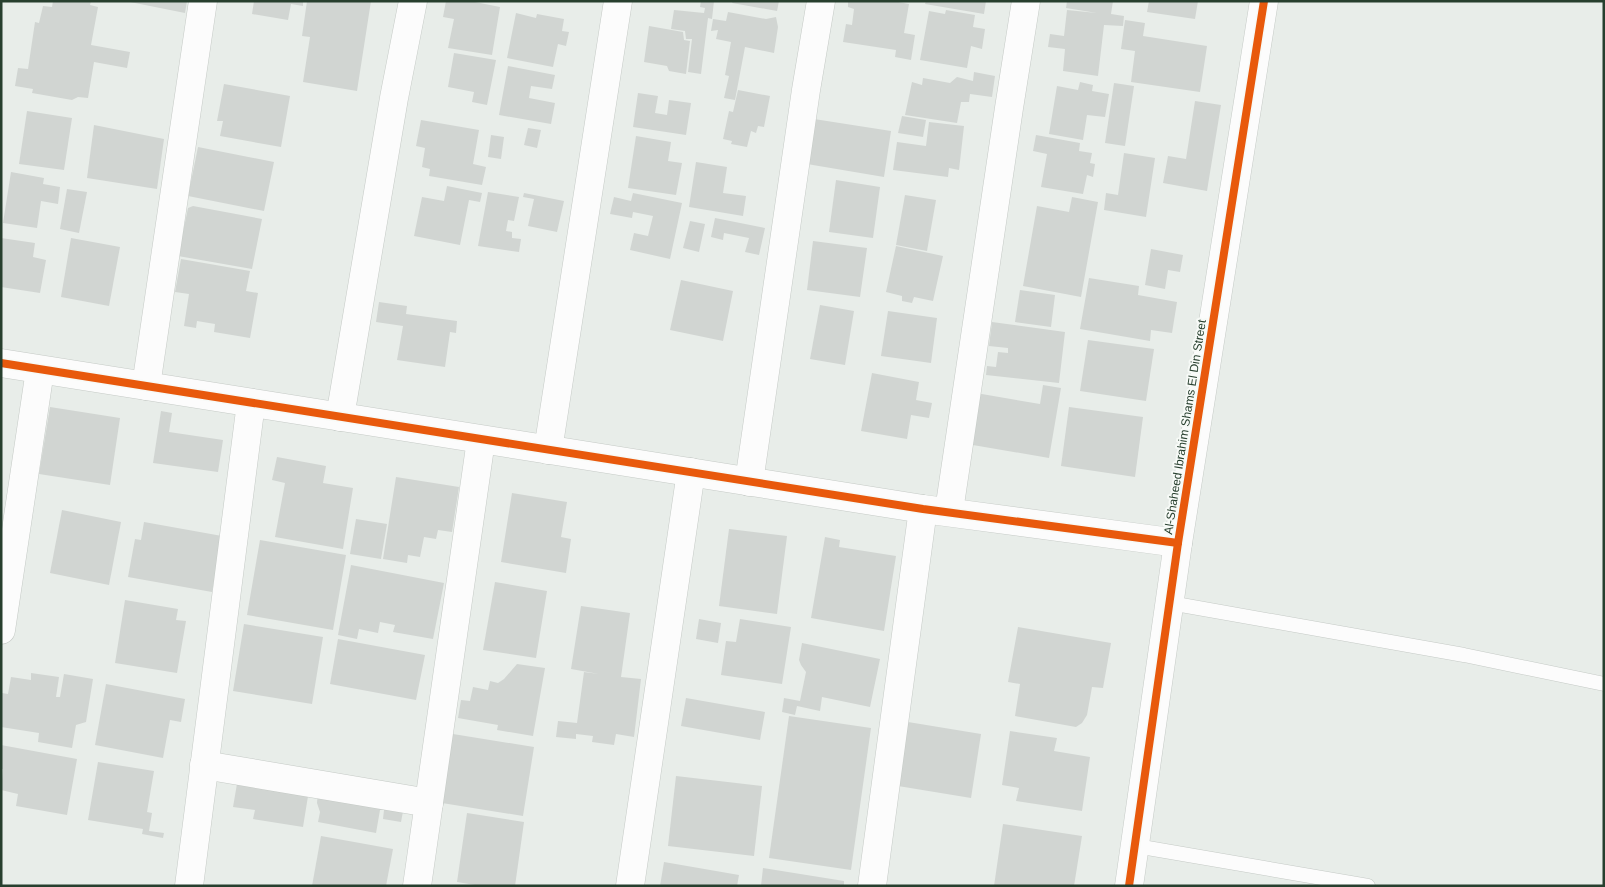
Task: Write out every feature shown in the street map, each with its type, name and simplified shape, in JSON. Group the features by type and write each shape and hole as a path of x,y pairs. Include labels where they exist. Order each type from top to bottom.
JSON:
{"street":[{"path":"146,386 203,1"},
{"path":"340,417 394,98 413,1"},
{"path":"548,450 618,1"},
{"path":"749,482 806,90 821,1"},
{"path":"872,886 936,510 1009,108 1026,1"},
{"name":"Al-Shaheed Ibrahim Shams El Din Street","path":"1129,886 1178,543 1264,1"},
{"path":"1,363 749,482 1178,543"},
{"path":"1,630 40,370"},
{"path":"189,886 251,403"},
{"path":"417,886 481,440"},
{"path":"630,886 691,472"},
{"path":"204,765 429,803"}],"lane":[{"path":"1170,603 1464,655 1604,684"},
{"path":"1136,846 1368,886"}],"building":[{"path":"53,1 91,1 90,5 98,7 91,45 130,52 127,68 94,62 88,98 78,97 72,100 32,93 33,89 15,86 18,68 28,69 35,22 39,23 43,6 52,7"},
{"path":"125,1 187,1 185,13"},
{"path":"254,1 303,1 303,6 291,4 288,20 252,14"},
{"path":"307,1 371,1 357,91 303,82 310,37 302,36"},
{"path":"446,1 470,1 500,7 492,55 448,48 454,19 443,17"},
{"path":"701,1 714,1 712,19 708,18 701,74 688,72 692,39 686,39 685,31 671,29 674,10 704,13 705,8 700,7"},
{"path":"733,1 779,1 777,11 732,3"},
{"path":"848,1 893,1 909,4 904,33 915,35 911,60 895,57 896,50 843,42 846,24 852,25 854,9 848,7"},
{"path":"926,1 986,1 984,14 925,4"},
{"path":"1067,1 1113,1 1111,14 1124,16 1123,26 1104,25 1098,76 1063,71 1065,49 1048,47 1050,34 1064,36 1067,10 1097,13 1066,8"},
{"path":"1149,1 1198,1 1195,19 1147,12"},
{"path":"946,10 975,15 973,27 985,29 982,49 971,46 967,68 920,60 929,11 945,14"},
{"path":"728,12 766,19 776,17 778,27 774,53 745,47 735,100 724,98 729,76 725,75 731,42 716,39 718,30 711,31 713,19 726,21"},
{"path":"516,13 536,18 537,14 564,19 562,31 569,32 566,46 558,44 553,67 507,58"},
{"path":"1125,20 1145,23 1143,36 1207,46 1200,92 1131,82 1135,51 1121,49"},
{"path":"649,26 683,32 684,40 690,41 686,74 669,71 667,66 644,62"},
{"path":"454,53 496,60 487,105 472,102 474,92 448,87"},
{"path":"508,66 555,75 552,89 531,86 529,98 555,103 551,124 499,115"},
{"path":"974,72 995,76 992,97 970,94 969,102 961,102 957,123 905,115 912,82 922,85 923,78 950,83 957,77 973,81"},
{"path":"1080,82 1093,85 1092,91 1109,94 1105,117 1087,115 1083,140 1049,134 1057,86 1078,90"},
{"path":"1114,83 1134,86 1125,146 1105,143"},
{"path":"224,84 290,96 281,147 220,136 223,121 217,121"},
{"path":"738,90 770,96 764,127 758,126 756,133 751,131 747,147 731,144 732,141 723,139 729,111 733,112"},
{"path":"638,93 658,96 655,113 667,115 669,100 691,103 686,135 633,127"},
{"path":"1195,101 1221,105 1207,191 1163,183 1168,156 1186,159"},
{"path":"27,111 72,118 64,170 19,164"},
{"path":"902,116 926,120 923,137 898,133"},
{"path":"814,119 891,131 884,177 807,164"},
{"path":"421,120 479,130 473,164 486,167 482,185 429,176 430,169 422,167 425,148 416,146"},
{"path":"929,122 964,126 959,170 949,168 948,177 893,170 897,142 926,146"},
{"path":"94,125 164,139 157,189 87,178"},
{"path":"528,128 541,130 537,148 524,145"},
{"path":"491,135 504,137 501,159 488,157"},
{"path":"1036,135 1080,143 1079,151 1092,153 1090,163 1095,164 1093,177 1087,175 1083,194 1041,187 1047,154 1033,151"},
{"path":"636,136 671,142 668,161 682,163 676,195 628,188"},
{"path":"198,147 274,162 264,211 188,196"},
{"path":"1124,153 1155,158 1146,217 1104,210 1106,193 1118,195"},
{"path":"696,162 727,167 723,193 746,196 743,216 689,207"},
{"path":"11,172 44,178 43,184 60,187 58,204 41,201 37,228 3,223"},
{"path":"836,180 880,187 873,238 829,232"},
{"path":"447,186 482,193 480,202 469,200 460,245 414,236 422,197 444,201"},
{"path":"67,189 87,192 79,233 60,229"},
{"path":"488,192 519,197 514,221 508,220 506,231 512,232 512,238 521,239 519,252 478,246"},
{"path":"524,193 564,201 557,232 528,226 534,199 523,197"},
{"path":"633,193 682,203 670,259 630,250 634,233 648,236 653,216 633,212 632,218 610,214 614,197 631,201"},
{"path":"905,195 936,200 927,251 896,245"},
{"path":"1072,197 1098,202 1081,297 1023,286 1037,206 1069,212"},
{"path":"193,206 262,219 252,269 178,256 188,208"},
{"path":"715,218 765,228 759,255 745,252 749,238 724,233 723,240 711,237"},
{"path":"690,221 705,224 699,252 683,248"},
{"path":"1,238 35,243 33,257 46,260 40,293 1,287"},
{"path":"71,238 120,247 109,306 61,297"},
{"path":"813,241 867,248 860,297 807,290"},
{"path":"896,246 943,256 933,301 914,297 912,303 902,301 902,296 886,292"},
{"path":"1151,249 1183,255 1180,272 1168,270 1165,289 1145,285"},
{"path":"181,259 250,271 246,291 258,293 250,338 214,332 215,324 197,321 196,328 184,326 189,294 175,292"},
{"path":"1089,278 1139,286 1138,295 1177,302 1172,333 1151,330 1150,341 1080,329"},
{"path":"681,280 733,291 723,341 670,330"},
{"path":"1020,290 1055,295 1051,327 1015,322"},
{"path":"379,302 407,306 406,314 457,321 456,333 450,332 445,367 397,360 403,326 376,322"},
{"path":"820,305 854,311 845,365 810,359"},
{"path":"888,311 937,318 931,363 881,356"},
{"path":"992,322 1065,332 1059,383 986,375 987,366 996,367 998,352 1008,353 1008,348 989,346"},
{"path":"1088,340 1154,349 1146,401 1080,391"},
{"path":"872,373 919,382 916,400 932,403 929,418 911,415 907,439 861,431"},
{"path":"1043,385 1061,388 1049,458 967,444 976,393 1040,404"},
{"path":"50,407 120,418 110,485 39,474"},
{"path":"1069,407 1143,417 1135,477 1061,466"},
{"path":"161,411 172,413 169,432 223,440 218,472 153,463"},
{"path":"277,457 326,466 323,483 353,488 343,549 275,537 285,483 272,480"},
{"path":"396,477 459,487 452,532 438,530 436,539 424,537 420,557 408,555 407,563 383,559"},
{"path":"512,493 567,502 561,537 571,539 566,573 501,562"},
{"path":"62,510 121,522 109,585 50,573"},
{"path":"356,519 387,524 381,559 350,554"},
{"path":"144,522 222,536 212,592 128,577 135,539 141,540"},
{"path":"729,529 787,536 777,614 719,606"},
{"path":"825,537 840,540 839,547 896,556 884,631 811,618"},
{"path":"260,540 346,555 333,630 247,615"},
{"path":"351,565 444,583 433,639 393,632 395,625 380,622 378,633 359,629 357,639 338,635"},
{"path":"495,582 547,591 536,658 483,650"},
{"path":"125,600 178,609 176,620 186,621 177,673 115,663"},
{"path":"581,606 630,613 621,677 641,679 634,737 616,734 614,745 592,742 593,736 576,734 576,739 556,737 558,721 577,723 584,672 599,674 571,669"},
{"path":"699,619 721,623 718,643 696,639"},
{"path":"740,619 791,627 782,684 721,675 726,641 736,642"},
{"path":"244,624 323,637 312,704 233,691"},
{"path":"1018,627 1111,643 1103,688 1092,687 1087,715 1082,723 1076,727 1015,716 1020,684 1008,682"},
{"path":"338,639 425,655 416,700 330,684"},
{"path":"802,643 880,659 870,707 822,697 820,711 797,706 795,715 782,712 784,698 800,701 806,672 799,660"},
{"path":"517,664 545,668 533,736 497,730 498,725 458,718 461,700 470,701 473,687 488,690 490,681 498,683"},
{"path":"31,673 59,677 56,697 60,697 64,674 93,679 86,722 76,725 72,748 38,742 39,733 1,727 2,693 8,694 11,677 31,680"},
{"path":"106,684 185,699 181,722 170,720 163,758 95,745"},
{"path":"686,698 765,712 760,740 681,726"},
{"path":"789,716 871,728 851,870 769,858"},
{"path":"902,721 981,734 971,798 892,785"},
{"path":"1010,731 1057,738 1054,751 1090,757 1082,811 1016,801 1019,788 1002,785"},
{"path":"453,734 534,747 523,816 442,803"},
{"path":"1,745 77,759 67,815 16,806 18,794 1,790 3,769 1,769"},
{"path":"98,762 154,771 147,812 152,813 149,831 164,833 163,838 142,834 143,829 88,820"},
{"path":"676,776 762,786 754,856 668,846"},
{"path":"238,778 309,790 303,827 253,819 255,810 233,807"},
{"path":"318,791 405,801 401,822 383,819 384,810 380,810 376,833 318,822 320,812 317,803"},
{"path":"467,813 524,822 515,886 481,886 457,882"},
{"path":"1003,824 1082,836 1074,886 994,886"},
{"path":"321,836 393,849 386,886 312,886"},
{"path":"664,862 739,875 737,886 660,886"},
{"path":"763,868 844,881 844,886 761,886"}],"cycle path":[{"path":"1129,886 1178,543 1264,1"},
{"path":"1,363 923,509 1178,543"}]}
